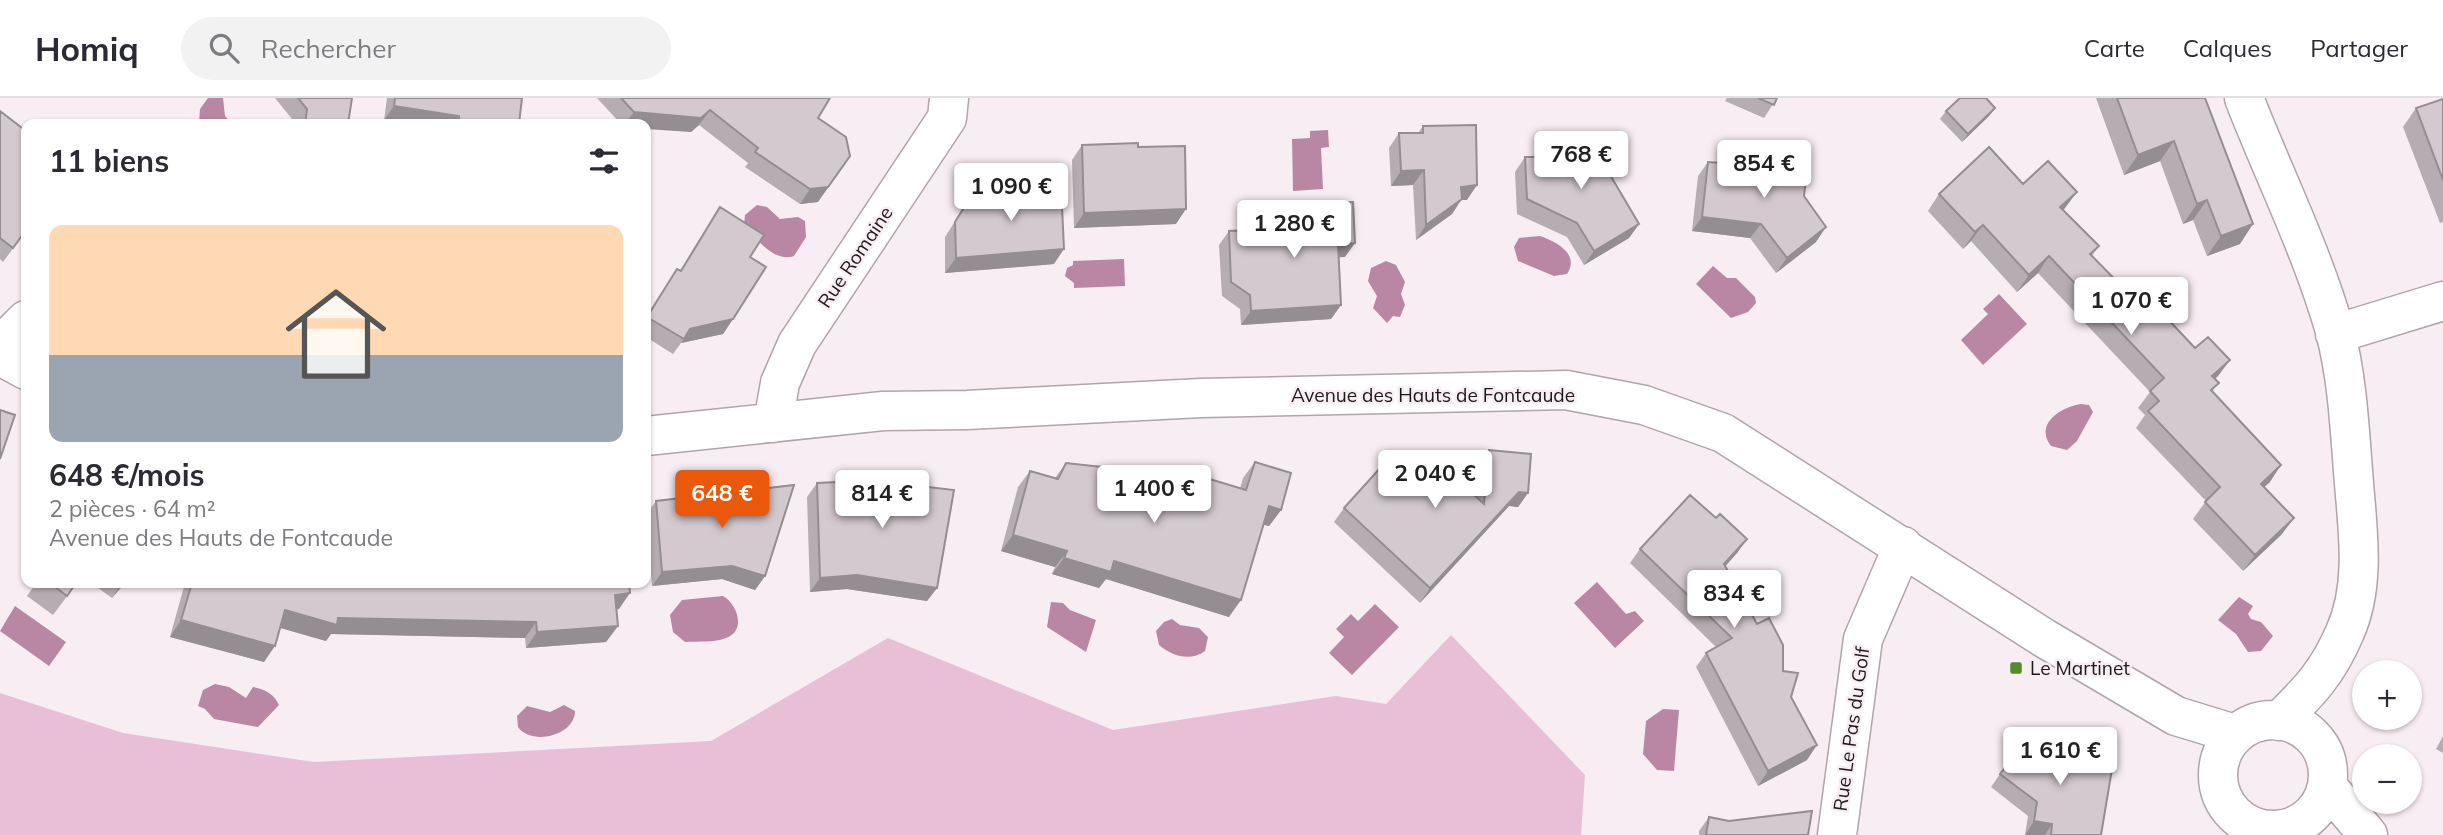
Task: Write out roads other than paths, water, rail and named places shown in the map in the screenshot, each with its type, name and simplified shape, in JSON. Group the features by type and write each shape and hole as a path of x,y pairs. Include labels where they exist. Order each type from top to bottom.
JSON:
{"street":[{"name":"Rue Romaine","path":"773,423 780,383 797,344 947,118 949,98"},
{"path":"2244,98 2318,279 2335,334 2347,402 2358,538 2357,590 2346,631 2295,728"},
{"path":"2335,334 2443,300"},
{"path":"0,346 21,325"},
{"path":"0,356 21,367"},
{"name":"Avenue des Hauts de Fontcaude","path":"651,435 883,411 967,410 1201,398 1566,390 1644,405 1723,433 2044,638 2227,749"},
{"name":"Rue Le Pas du Golf","path":"1837,835 1863,639 1903,546"},
{"path":"2263,721 2295,728 2321,750 2327,767 2318,801 2295,826 2278,830 2261,829 2245,822 2231,811 2222,797 2218,780 2227,749 2263,721"},
{"path":"2318,801 2364,832"}],"place":[{"name":"Le Martinet","path":"2016,668"}]}
